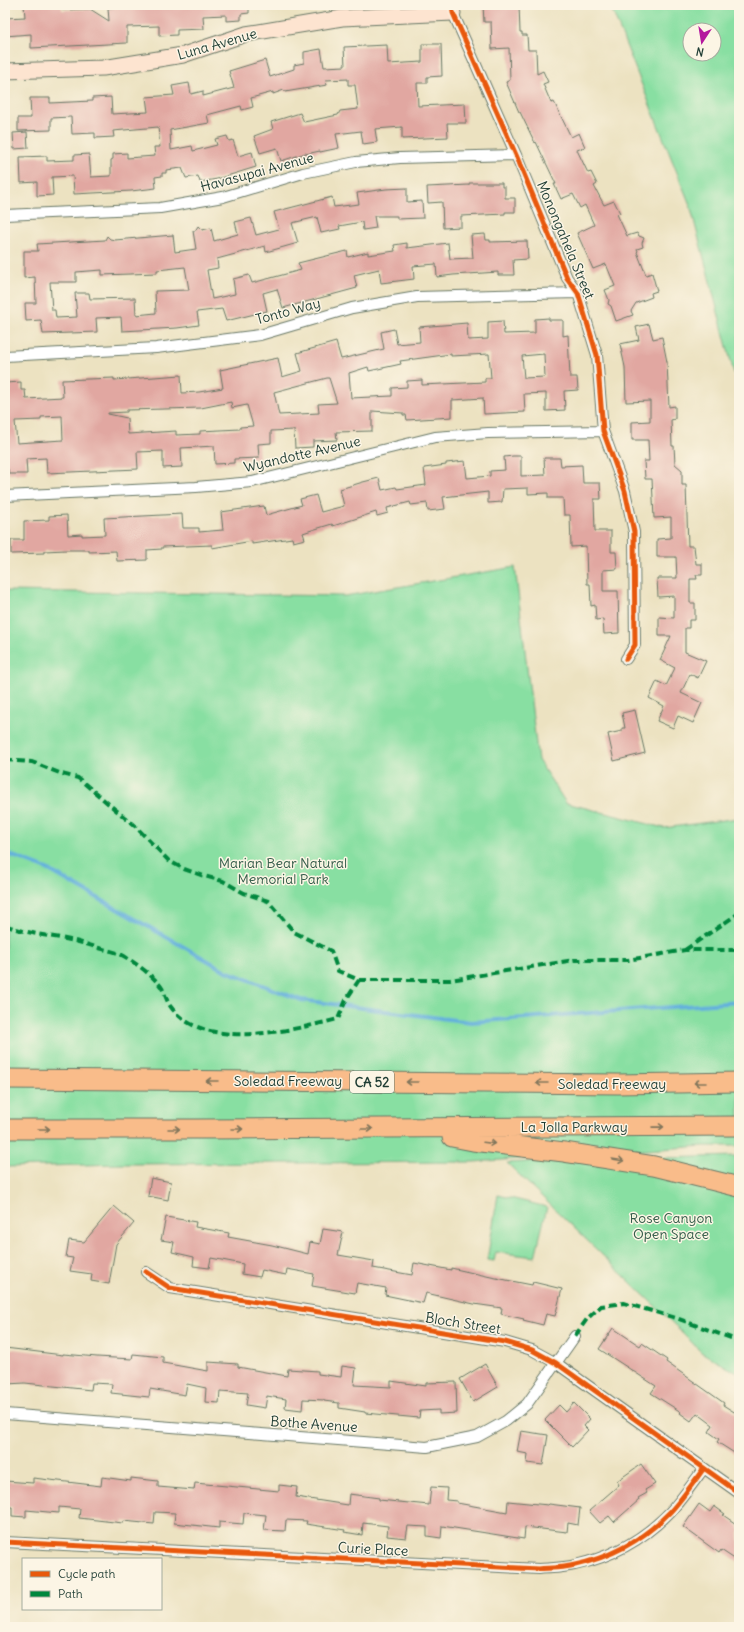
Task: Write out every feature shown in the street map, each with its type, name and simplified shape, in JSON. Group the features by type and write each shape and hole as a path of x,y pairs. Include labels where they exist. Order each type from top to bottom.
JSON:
{"highway":[{"name":"Soledad Freeway","path":"5,1079 618,1084 739,1082"},
{"name":"La Jolla Parkway","path":"409,1128 739,1126"},
{"path":"5,1129 409,1128 473,1141 564,1152 654,1166 739,1187"}],"street":[{"name":"Luna Avenue","path":"5,71 103,68 183,55 246,34 342,18 452,9"},
{"name":"Monongahela Street","path":"452,9 516,155 567,278 578,293 596,355 604,431 625,491 634,532 635,644 626,659"},
{"name":"Havasupai Avenue","path":"5,215 160,208 223,198 303,173 356,162 400,158 516,155"},
{"name":"Tonto Way","path":"5,356 156,348 260,335 352,308 417,297 578,293"},
{"name":"Wyandotte Avenue","path":"5,496 196,487 252,482 435,437 488,433 604,431"},
{"name":"Bloch Street","path":"146,1272 170,1288 505,1342 532,1350 556,1363 739,1492"},
{"name":"Bothe Avenue","path":"5,1414 427,1447 477,1437 506,1421 527,1404 575,1336"},
{"name":"Curie Place","path":"5,1542 539,1569 575,1565 609,1555 632,1543 651,1530 670,1512 704,1468"}],"green space":[{"path":"610,5 739,5 739,415 736,381 690,205"},
{"name":"Marian Bear Natural Memorial Park","path":"515,567 538,760 566,803 664,828 739,818 739,1146 704,1146 473,1162 121,1164 5,1167 5,591 345,596"},
{"name":"Rose Canyon Open Space","path":"739,1156 739,1374 701,1352 507,1163 539,1161"},
{"path":"498,1195 547,1207 535,1257 496,1252 494,1261 487,1260"}],"building":[{"path":"24,5 62,5 62,10 90,9 109,21 108,8 145,5 249,5 249,13 241,14 241,20 226,21 226,15 203,16 204,29 177,30 177,35 159,36 159,26 127,27 127,43 31,48 31,34 5,36 5,18 25,17"},
{"path":"483,5 519,5 520,32 522,32 522,35 527,35 528,50 536,50 537,74 543,71 548,82 543,84 551,103 554,102 571,137 579,133 585,147 577,150 588,173 591,172 597,184 594,186 604,205 614,201 620,213 617,214 627,236 637,233 639,236 644,238 642,243 643,247 637,249 637,252 646,275 652,273 657,291 651,293 652,297 636,303 631,311 633,315 616,321 611,306 608,304 609,300 605,290 615,286 606,264 593,269 577,233 594,225 585,205 580,208 573,194 561,199 554,184 556,184 536,142 535,143 519,112 506,82 510,80 509,48 492,49 491,22 484,22"},
{"path":"422,44 441,44 442,76 427,77 427,83 417,83 418,106 465,104 466,123 447,123 448,137 402,139 402,127 375,129 377,142 363,144 361,131 336,134 339,148 306,153 281,161 277,148 260,153 254,136 273,129 271,122 300,113 304,122 338,115 340,111 358,109 355,85 348,85 348,79 326,80 327,85 285,92 284,90 273,94 273,92 251,98 253,107 242,110 241,106 207,115 209,123 170,130 171,150 192,146 193,151 217,145 215,139 227,136 229,141 233,140 238,156 252,152 256,167 217,179 200,182 198,176 186,178 182,168 166,170 166,173 162,173 162,176 155,177 156,188 131,191 74,194 73,176 52,177 53,195 37,196 37,182 21,183 20,157 47,156 47,161 74,160 74,155 89,154 91,177 111,176 111,160 113,159 113,154 127,153 127,158 155,156 154,147 160,147 158,127 113,131 114,137 95,138 95,133 72,134 71,117 51,118 51,130 18,131 18,118 31,118 30,98 50,98 50,103 92,101 92,98 111,97 112,114 148,112 146,97 174,95 172,86 189,83 191,94 203,91 203,96 234,88 229,71 265,60 270,77 294,69 294,65 304,63 304,52 321,49 324,67 345,66 344,47 387,45 388,64 422,62"},
{"path":"27,132 28,148 14,149 13,133"},
{"path":"469,183 502,183 502,187 505,187 505,198 515,198 515,212 505,212 505,214 461,216 461,227 443,228 442,202 428,203 427,187 469,185"},
{"path":"407,188 407,202 422,201 423,218 397,219 397,216 374,216 376,228 363,230 362,222 339,226 340,229 321,233 317,217 292,223 298,243 266,252 265,246 217,259 218,268 207,270 212,299 235,294 233,279 249,275 252,283 301,270 298,263 347,251 348,257 368,252 368,255 395,251 394,245 407,243 407,248 448,243 450,259 473,258 471,235 485,234 486,240 490,240 490,242 527,241 528,259 513,260 514,275 498,275 498,272 437,277 436,264 413,266 414,279 381,283 379,269 354,275 357,288 283,308 277,289 263,293 267,311 226,321 222,309 197,312 199,325 177,328 122,331 121,317 96,318 97,332 43,334 41,320 26,321 25,303 36,303 35,277 24,278 24,251 38,251 37,244 105,240 107,236 110,239 115,240 173,235 175,252 196,249 193,231 195,231 198,226 202,230 211,228 214,241 238,234 235,222 251,218 256,235 279,229 274,212 332,197 334,207 359,204 357,193","holes":["185,267 189,290 155,291 156,313 136,315 135,298 90,299 89,293 75,293 77,317 56,318 55,310 52,310 50,282 76,282 76,272 102,270 102,275 157,273 157,270"]},
{"path":"549,318 549,320 563,320 563,336 568,335 570,377 577,377 578,390 564,391 565,410 546,411 546,393 524,394 525,412 484,414 483,398 452,400 452,417 407,420 406,415 403,415 403,413 372,411 372,431 336,432 337,440 313,441 313,447 295,448 294,430 271,431 271,443 258,444 259,458 234,459 234,463 215,464 214,446 181,448 182,467 163,468 163,451 137,452 138,469 47,473 46,458 26,459 27,474 9,474 8,469 5,469 5,383 21,382 21,390 25,390 26,399 63,397 62,380 114,378 114,380 181,375 182,393 199,392 223,388 220,370 278,358 282,377 302,371 297,353 336,342 341,359 384,349 381,332 394,329 397,344 420,342 419,327 467,323 468,340 488,339 488,322 503,321 504,334 535,333 535,319","holes":["451,354 451,356 489,354 491,378 485,378 485,382 422,385 422,380 407,381 407,387 392,388 392,396 351,398 349,373 368,367 369,371 401,364 400,361","544,354 545,377 524,378 522,356","329,378 337,403 318,404 319,413 279,415 274,392","231,402 232,408 247,405 253,426 240,427 240,429 200,431 200,434 176,435 176,431 128,434 127,418 108,414 127,412 127,410 201,408","62,416 63,440 17,443 15,421 41,420 41,417"]},
{"path":"649,324 653,339 662,337 667,362 669,407 675,406 675,419 671,420 672,446 674,446 675,464 682,470 682,485 686,485 688,546 694,546 696,564 702,564 702,575 696,575 697,579 690,579 690,603 695,603 695,620 689,620 689,628 685,628 685,652 706,661 698,678 690,674 681,693 702,703 693,723 678,716 673,728 657,721 664,706 649,698 657,681 666,686 675,668 660,660 671,636 659,636 659,617 674,618 674,596 658,597 657,578 677,578 676,557 657,557 657,539 671,538 671,517 654,518 652,479 645,479 644,461 649,461 648,440 632,440 632,422 650,421 650,401 626,402 625,367 620,344 639,340 636,327"},
{"path":"521,456 521,476 545,475 544,458 560,458 561,466 582,465 583,483 600,483 601,499 594,499 595,531 611,531 611,552 616,552 617,569 603,570 603,591 618,591 619,633 604,634 603,619 596,620 595,605 591,606 590,584 587,584 586,546 571,547 570,515 564,515 563,498 548,498 548,493 528,494 528,488 503,489 502,502 488,503 488,492 443,497 445,509 428,511 427,503 411,505 410,502 387,508 388,513 377,516 376,512 333,526 332,524 303,533 305,539 293,542 292,538 252,544 252,541 212,548 212,545 162,547 162,549 147,550 147,560 117,561 116,551 89,552 89,550 66,550 44,551 44,553 11,554 11,540 24,540 24,521 49,520 49,516 67,515 68,535 105,535 104,518 182,514 183,528 199,528 199,532 223,530 221,512 264,506 266,515 302,505 300,499 316,495 321,512 344,506 340,489 363,482 379,478 382,490 396,487 397,489 426,485 424,468 446,465 446,463 465,461 467,478 490,476 490,471 505,470 504,457"},
{"path":"635,710 645,753 614,761 608,734 622,731 622,728 625,728 622,713"},
{"path":"151,1178 171,1182 168,1200 148,1196"},
{"path":"114,1206 134,1223 116,1244 109,1284 91,1281 92,1274 70,1271 73,1258 66,1257 69,1240 84,1242"},
{"path":"166,1217 196,1222 195,1227 229,1233 228,1237 272,1245 308,1254 310,1242 320,1244 323,1229 343,1232 338,1255 374,1261 373,1268 412,1275 414,1263 451,1270 451,1268 532,1285 533,1282 562,1289 555,1316 546,1314 543,1325 501,1314 502,1308 474,1304 426,1293 423,1303 385,1295 386,1288 357,1283 355,1293 312,1286 314,1274 287,1269 286,1275 262,1270 260,1277 242,1274 243,1264 211,1258 209,1268 193,1266 194,1257 172,1252 174,1242 161,1240"},
{"path":"613,1328 640,1346 642,1343 667,1360 666,1362 724,1403 723,1405 739,1415 739,1456 717,1442 719,1439 709,1432 713,1425 697,1413 691,1421 680,1413 681,1412 651,1393 656,1386 599,1349"},
{"path":"5,1348 63,1355 132,1359 133,1354 163,1357 163,1363 208,1371 208,1362 238,1364 238,1367 287,1376 288,1369 318,1371 318,1374 341,1377 342,1366 356,1368 354,1385 391,1387 391,1381 426,1386 426,1383 456,1382 457,1413 439,1414 439,1410 420,1411 419,1418 365,1413 339,1408 339,1403 324,1400 303,1399 302,1410 285,1408 286,1399 267,1396 265,1408 246,1405 248,1393 220,1391 219,1403 205,1402 206,1388 187,1384 185,1395 150,1389 149,1397 111,1393 112,1384 92,1383 91,1390 25,1383 6,1384"},
{"path":"485,1364 498,1387 473,1402 460,1379"},
{"path":"574,1403 590,1419 584,1426 588,1430 572,1447 545,1420 559,1405 566,1412"},
{"path":"521,1431 548,1435 543,1465 527,1463 528,1454 517,1452"},
{"path":"641,1464 655,1484 645,1490 647,1493 638,1498 639,1500 614,1522 609,1516 600,1523 589,1511 619,1485 617,1481"},
{"path":"102,1477 131,1481 131,1478 158,1481 158,1487 194,1490 195,1483 279,1491 279,1485 297,1487 296,1497 348,1505 349,1494 379,1498 379,1500 429,1505 431,1487 447,1488 446,1500 507,1512 508,1501 580,1508 578,1525 568,1523 567,1532 525,1527 524,1539 442,1526 441,1538 427,1536 427,1527 408,1526 406,1538 387,1536 388,1526 363,1523 362,1535 344,1532 345,1530 306,1524 307,1521 286,1520 285,1531 264,1530 266,1515 244,1513 243,1524 219,1522 219,1528 174,1523 175,1513 155,1512 154,1524 123,1521 123,1523 79,1518 80,1509 59,1507 59,1513 26,1510 26,1517 12,1516 12,1507 5,1507 5,1481 33,1483 33,1478 101,1486"},
{"path":"699,1504 710,1512 714,1506 725,1514 723,1515 739,1526 739,1562 721,1550 719,1553 683,1527"}],"waterway":[{"path":"5,853 47,869 226,971 301,1000 471,1022 739,1002"}],"marked path":[{"path":"5,760 32,762 62,774 78,778 136,827 169,861 184,869 223,881 244,893 268,901 294,932 331,951 338,971 359,980 346,1000 338,1019 274,1032 250,1034 226,1033 204,1029 186,1021 171,1007 162,988 154,978 120,954 62,938 29,932 5,925"},
{"path":"685,950 739,913"},
{"path":"359,980 450,980 574,960 628,960 685,950 739,950"},
{"path":"575,1336 587,1319 601,1306 624,1303 676,1318 739,1341"}],"cycle path":[{"path":"452,5 453,13 516,155 567,278 578,293 597,355 603,431 625,491 634,532 635,645 626,659"},
{"path":"146,1272 170,1288 505,1342 532,1350 556,1363 739,1493"},
{"path":"5,1542 539,1569 562,1567 589,1562 627,1546 638,1539 670,1512 704,1468"}]}
